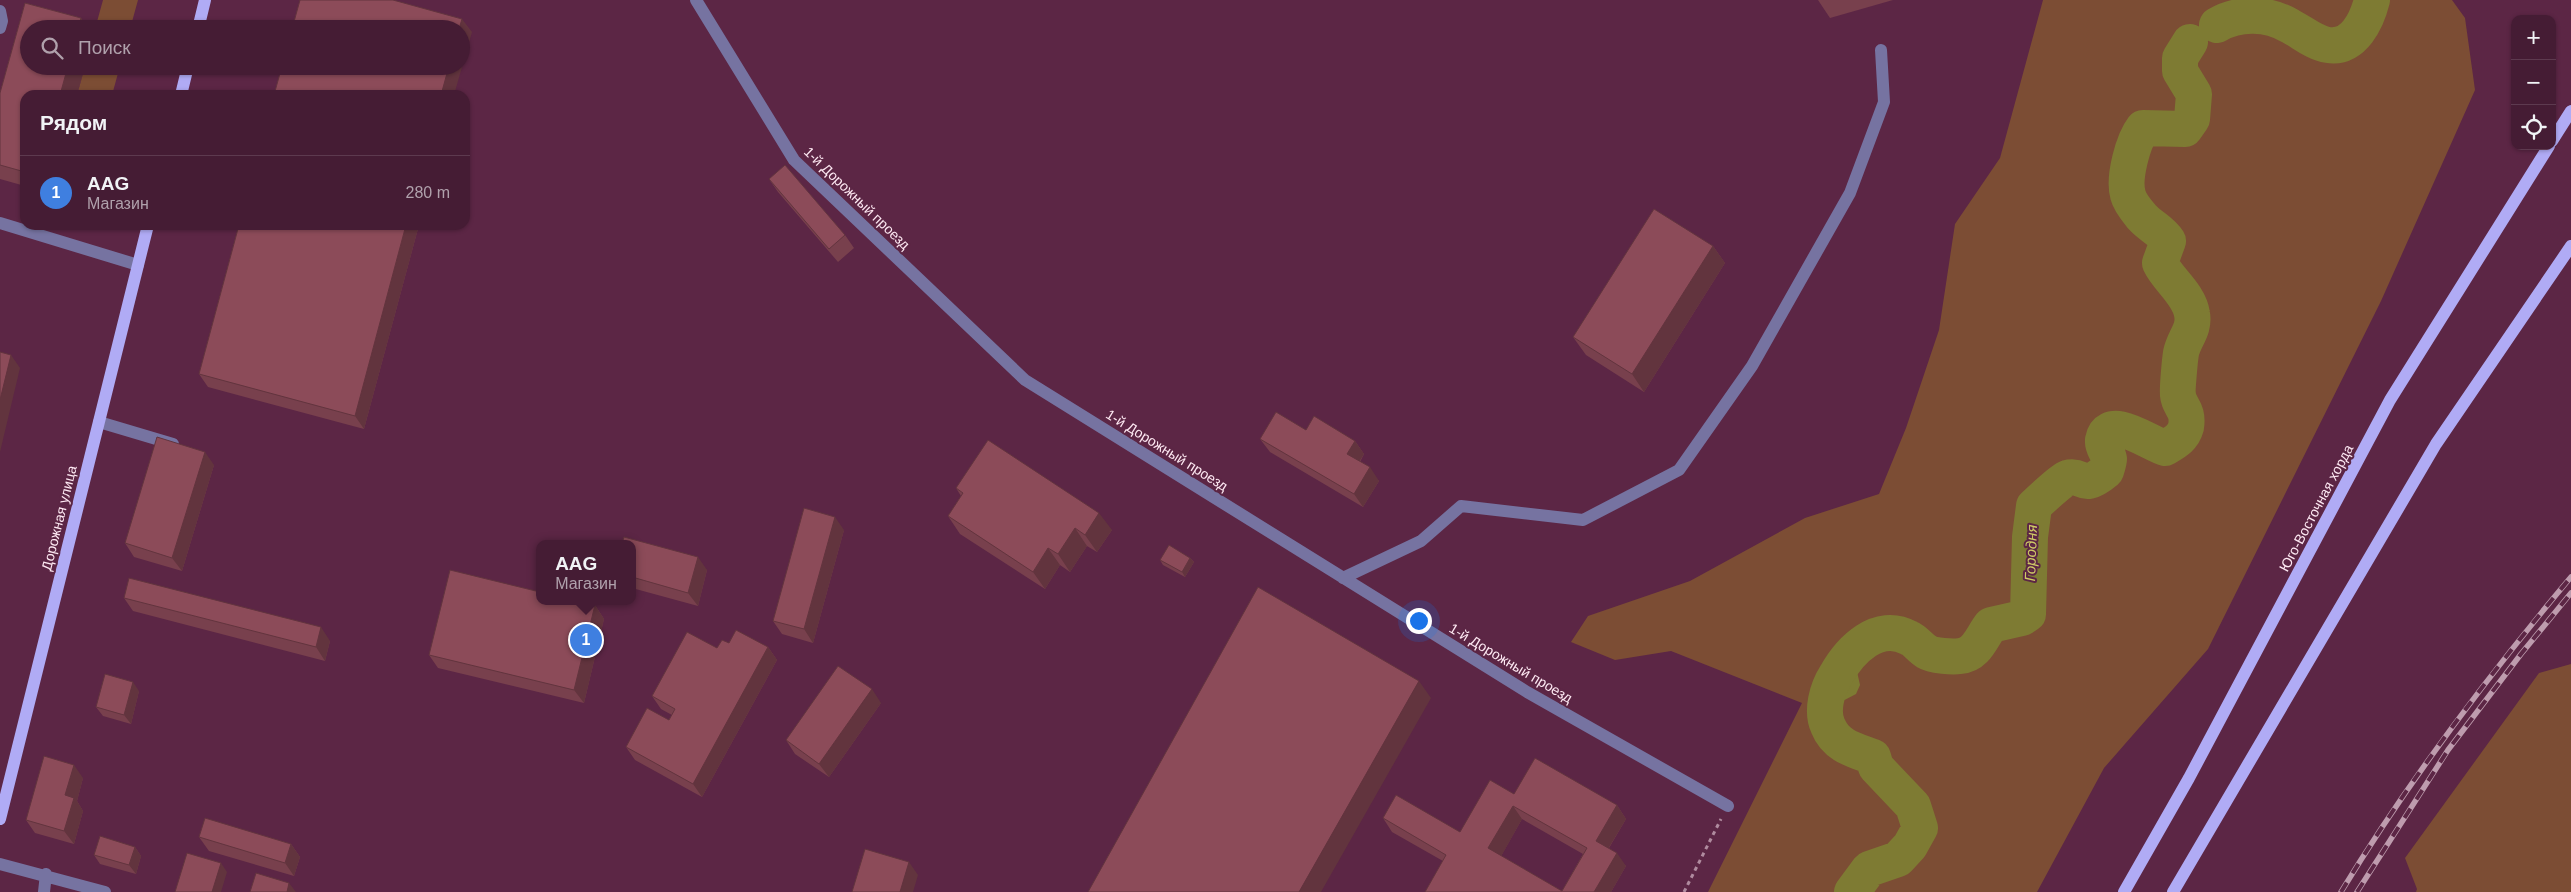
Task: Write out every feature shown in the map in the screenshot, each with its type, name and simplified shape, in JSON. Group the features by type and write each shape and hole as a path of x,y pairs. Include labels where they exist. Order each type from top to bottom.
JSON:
{"main road":[{"path":"200,20 205,0"},
{"path":"182,90 186,75"},
{"path":"2556,135 2571,111"},
{"name":"Юго-Восточная хорда","path":"2124,892 2194,770 2390,400 2546,150"},
{"name":"Дорожная улица","path":"0,819 147,230"},
{"path":"2173,892 2436,444 2571,246"}],"street":[{"name":"1-й Дорожный проезд","path":"696,0 794,160 1025,380 1527,692 1728,806"},
{"path":"0,11 2,21 0,28"},
{"path":"1343,578 1422,541 1461,506 1583,520 1679,470 1752,366 1850,193 1884,102 1881,50"},
{"path":"0,223 20,229"},
{"path":"23,230 138,265"},
{"path":"99,422 182,447"},
{"path":"0,864 46,874 105,892"},
{"path":"44,892 46,874"}],"path":[{"path":"1684,892 1728,806"}],"shaded area":[{"path":"103,0 138,0 132,20 97,20"},
{"path":"2043,0 2452,0 2465,18 2475,90 2381,301 2208,649 2104,768 2037,892 1708,892 1802,703 1671,651 1615,660 1571,642 1588,616 1690,581 1805,518 1879,494 1906,428 1939,330 1955,224 2000,158"},
{"path":"83,75 118,75 113,90 78,90"},
{"path":"1839,653 1854,658 1860,685 1856,694 1835,705 1820,695 1816,682 1818,676"},
{"path":"2571,664 2571,892 2416,892 2417,889 2405,858 2539,673"}],"building":[{"path":"300,0 393,0 462,19 462,20 294,20"},
{"path":"25,3 81,18 80,20 20,20"},
{"path":"20,21 20,75 66,75 61,90 20,90 20,171 0,165 0,93"},
{"path":"280,75 447,75 442,90 275,90"},
{"path":"785,165 845,235 829,249 769,179"},
{"path":"1654,209 1713,246 1632,374 1573,337"},
{"path":"238,230 405,230 355,416 199,374"},
{"path":"0,352 11,355 0,400"},
{"path":"1276,412 1306,430 1314,416 1355,441 1347,454 1370,467 1354,494 1260,439"},
{"path":"157,437 205,452 172,558 125,543"},
{"path":"988,440 1099,513 1085,535 1075,528 1058,554 1048,548 1033,572 948,516 963,493 956,488"},
{"path":"804,508 835,517 804,629 773,621"},
{"path":"624,537 635,540 623,540"},
{"path":"636,540 698,557 688,593 636,578"},
{"path":"1169,545 1190,558 1182,572 1160,560"},
{"path":"450,570 536,591 536,605 595,605 574,690 429,655"},
{"path":"129,578 321,627 316,647 124,598"},
{"path":"1258,587 1419,681 1299,892 1088,892"},
{"path":"736,630 768,647 693,784 626,747 647,708 669,720 675,709 652,696 687,632 717,648 722,640 729,643"},
{"path":"838,666 872,689 819,764 786,740"},
{"path":"105,674 133,682 124,715 96,707"},
{"path":"44,756 74,765 65,795 74,798 64,831 26,820"},
{"path":"1535,758 1617,805 1596,841 1617,853 1594,892 1425,892 1446,855 1383,818 1396,795 1460,832 1490,780 1514,794","holes":["1513,806 1587,848 1562,891 1488,848"]},
{"path":"205,818 291,844 285,863 199,837"},
{"path":"100,836 135,847 129,865 94,855"},
{"path":"865,849 909,862 900,892 852,892"},
{"path":"187,853 221,863 212,892 175,892"},
{"path":"256,873 289,883 287,892 250,892"}],"waterway":[{"name":"Городня","path":"2217,25 2244,16 2263,17 2295,28 2318,42 2337,45 2352,38 2358,32 2367,16 2372,0"},
{"name":"Городня","path":"1852,892 1869,869 1898,859 1910,846 1920,828 1913,806 1876,767 1873,757 1841,743 1831,733 1828,726 1825,714 1828,693 1833,681 1849,656 1866,641 1886,633 1898,634 1909,638 1930,653 1943,656 1966,655 1975,649 1991,625 2022,618 2028,614 2030,537 2034,506 2067,478 2073,477 2087,481 2098,477 2106,471 2109,459 2103,440 2107,432 2113,429 2131,432 2165,448 2178,439 2185,431 2187,421 2179,399 2178,381 2182,348 2191,329 2192,314 2187,300 2160,263 2168,241 2142,217 2130,201 2127,179 2133,150 2143,128 2185,129 2192,119 2194,94 2180,71 2180,58 2190,42"}],"railway":[{"path":"2341,892 2367,850 2450,730 2571,577"},
{"path":"2357,892 2448,750 2521,654 2571,593"}],"place":[{"name":"AAG","path":"586,640"}]}
